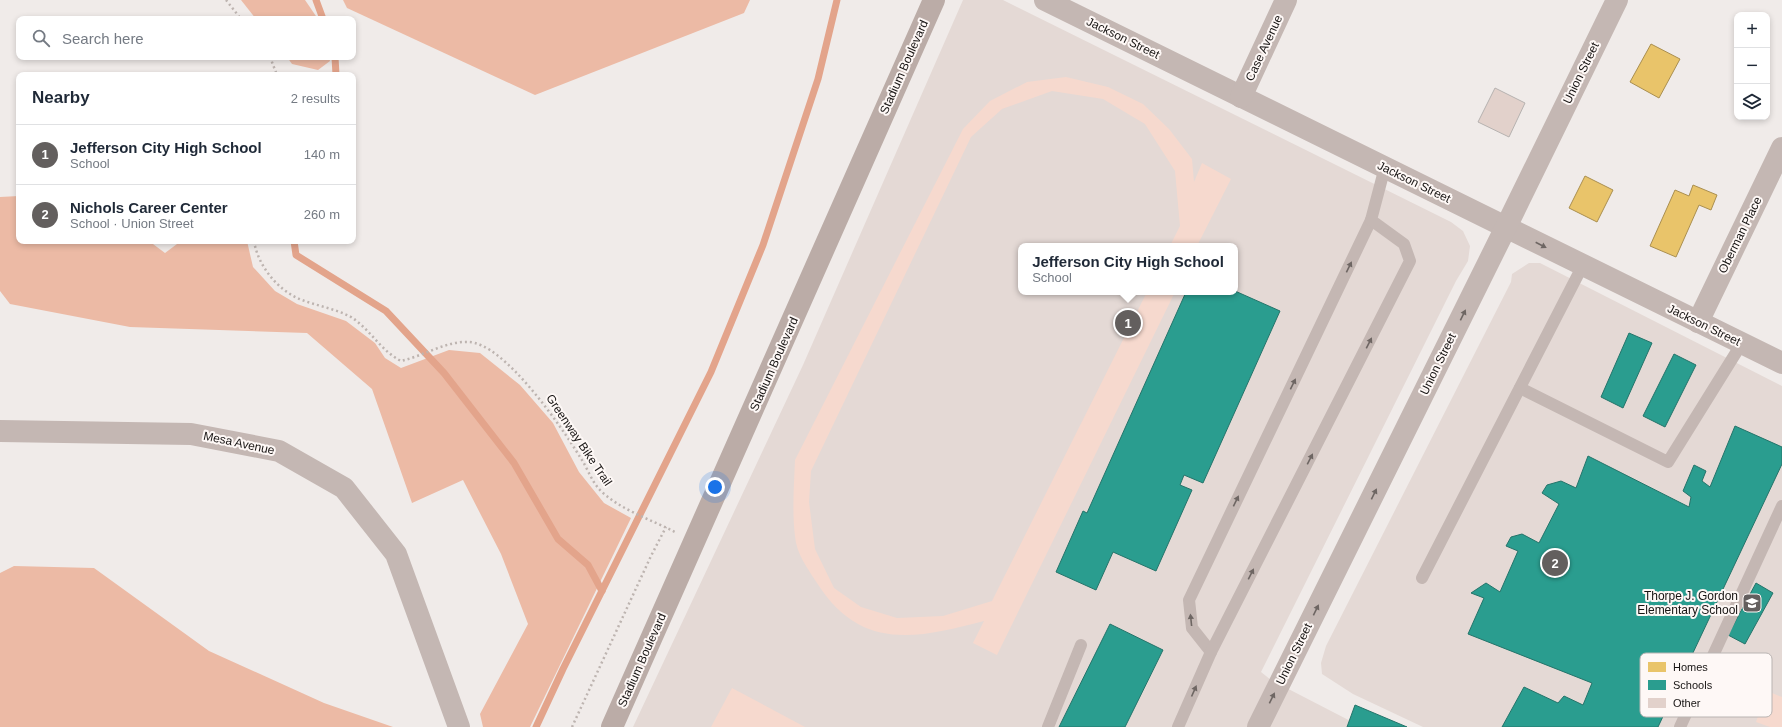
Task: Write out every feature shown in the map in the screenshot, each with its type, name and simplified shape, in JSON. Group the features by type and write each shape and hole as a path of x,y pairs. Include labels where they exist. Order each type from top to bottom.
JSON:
{"main road":[{"name":"Stadium Boulevard","path":"612,727 934,0"}],"street":[{"name":"Jackson Street","path":"1045,0 1782,363"},
{"name":"Case Avenue","path":"1241,97 1286,0"},
{"name":"Union Street","path":"1258,727 1617,0"},
{"name":"Oberman Place","path":"1698,322 1782,148"},
{"name":"Mesa Avenue","path":"0,431 191,434 279,451 344,488 396,554 459,727"}],"lane":[{"path":"1211,652 1192,628 1189,600 1371,220 1384,167"},
{"path":"1178,727 1211,652 1410,260 1404,244 1371,220"},
{"path":"1422,578 1583,265"},
{"path":"1520,388 1668,462 1742,343"},
{"path":"1714,653 1782,506"},
{"path":"1048,727 1082,645"},
{"path":"1680,727 1685,717"}],"path":[{"path":"226,0 239,16"},
{"path":"271,60 276,72"},
{"name":"Greenway Bike Trail","path":"255,244 259,260 267,273 288,292 300,299 334,309 352,318 369,331 392,356 401,361 453,344 469,341 484,347 499,358 533,389 556,420 598,488 609,498 666,527 651,556 572,727"}],"shaded area":[{"path":"241,0 305,0 316,16 254,16"},
{"path":"343,0 750,0 744,13 535,95 347,8"},
{"path":"963,0 1003,0 1451,222 1463,231 1470,246 1468,261 1456,281 1261,672 1271,680 1362,727 633,727 803,365"},
{"path":"289,60 330,61 318,70 292,64"},
{"path":"1066,77 1108,87 1143,104 1169,129 1192,159 1194,182 1202,163 1231,179 1199,243 1172,243 1180,226 1175,171 1145,124 1103,99 1052,91 1002,109 971,137 811,471 809,502 815,549 834,588 861,607 897,618 943,616 992,601 1145,295 1174,295 997,655 973,643 984,621 935,632 913,635 891,634 871,630 852,620 834,605 806,566 800,555 796,542 794,527 795,460 963,129 990,101 1027,82"},
{"path":"16,196 16,244 153,244 165,253 177,244 248,244 253,267 275,291 297,304 346,321 375,343 385,358 401,368 449,350 480,353 520,385 553,423 579,472 604,503 631,518 530,727 483,727 480,714 528,624 501,554 463,480 412,503 372,389 307,333 130,327 10,304 0,291 0,197"},
{"path":"1529,263 1540,263 1782,386 1782,727 1423,727 1353,694 1322,674 1321,663 1326,646 1511,282 1512,274"},
{"path":"14,566 94,568 209,651 324,703 393,727 0,727 0,573"},
{"path":"732,688 805,727 711,727"},
{"path":"1772,693 1782,697 1782,727 1770,727 1756,722 1758,717 1772,717"}],"building: Homes":[{"path":"1651,44 1680,59 1659,98 1630,82"},
{"path":"1585,176 1613,190 1597,222 1569,208"},
{"path":"1693,185 1717,195 1711,210 1699,205 1676,257 1650,246 1675,190 1689,196"}],"building: Schools":[{"path":"1238,292 1280,311 1203,483 1184,475 1180,485 1192,490 1156,571 1113,552 1096,590 1056,572 1083,511 1087,513 1185,295 1238,295"},
{"path":"1629,333 1652,343 1623,408 1601,397"},
{"path":"1674,354 1696,365 1665,427 1643,416"},
{"path":"1735,426 1782,447 1782,464 1693,653 1640,653 1640,717 1663,717 1658,727 1502,727 1524,687 1558,703 1564,696 1583,705 1592,683 1468,634 1484,598 1471,593 1486,583 1500,592 1518,551 1506,546 1511,537 1522,534 1539,543 1559,504 1542,493 1547,485 1561,481 1576,488 1588,456 1689,507 1691,497 1683,491 1694,465 1706,471 1702,481 1710,487"},
{"path":"1756,583 1773,593 1745,644 1728,635"},
{"path":"1110,624 1163,650 1125,727 1059,727"},
{"path":"1355,705 1407,727 1347,727"}],"building: Other":[{"path":"1495,88 1525,103 1509,137 1478,122"}],"waterway":[{"path":"316,0 322,16"},
{"path":"536,727 563,669 711,372 763,245 818,79 837,0"},
{"path":"335,60 336,72"},
{"path":"294,244 296,255 386,311 444,373 514,463 558,539 588,565 602,591"}],"place":[{"name":"Jefferson City High School","path":"1128,323"},
{"name":"Nichols Career Center","path":"1555,563"},
{"name":"Thorpe J. Gordon Elementary School","path":"1752,603"}]}
